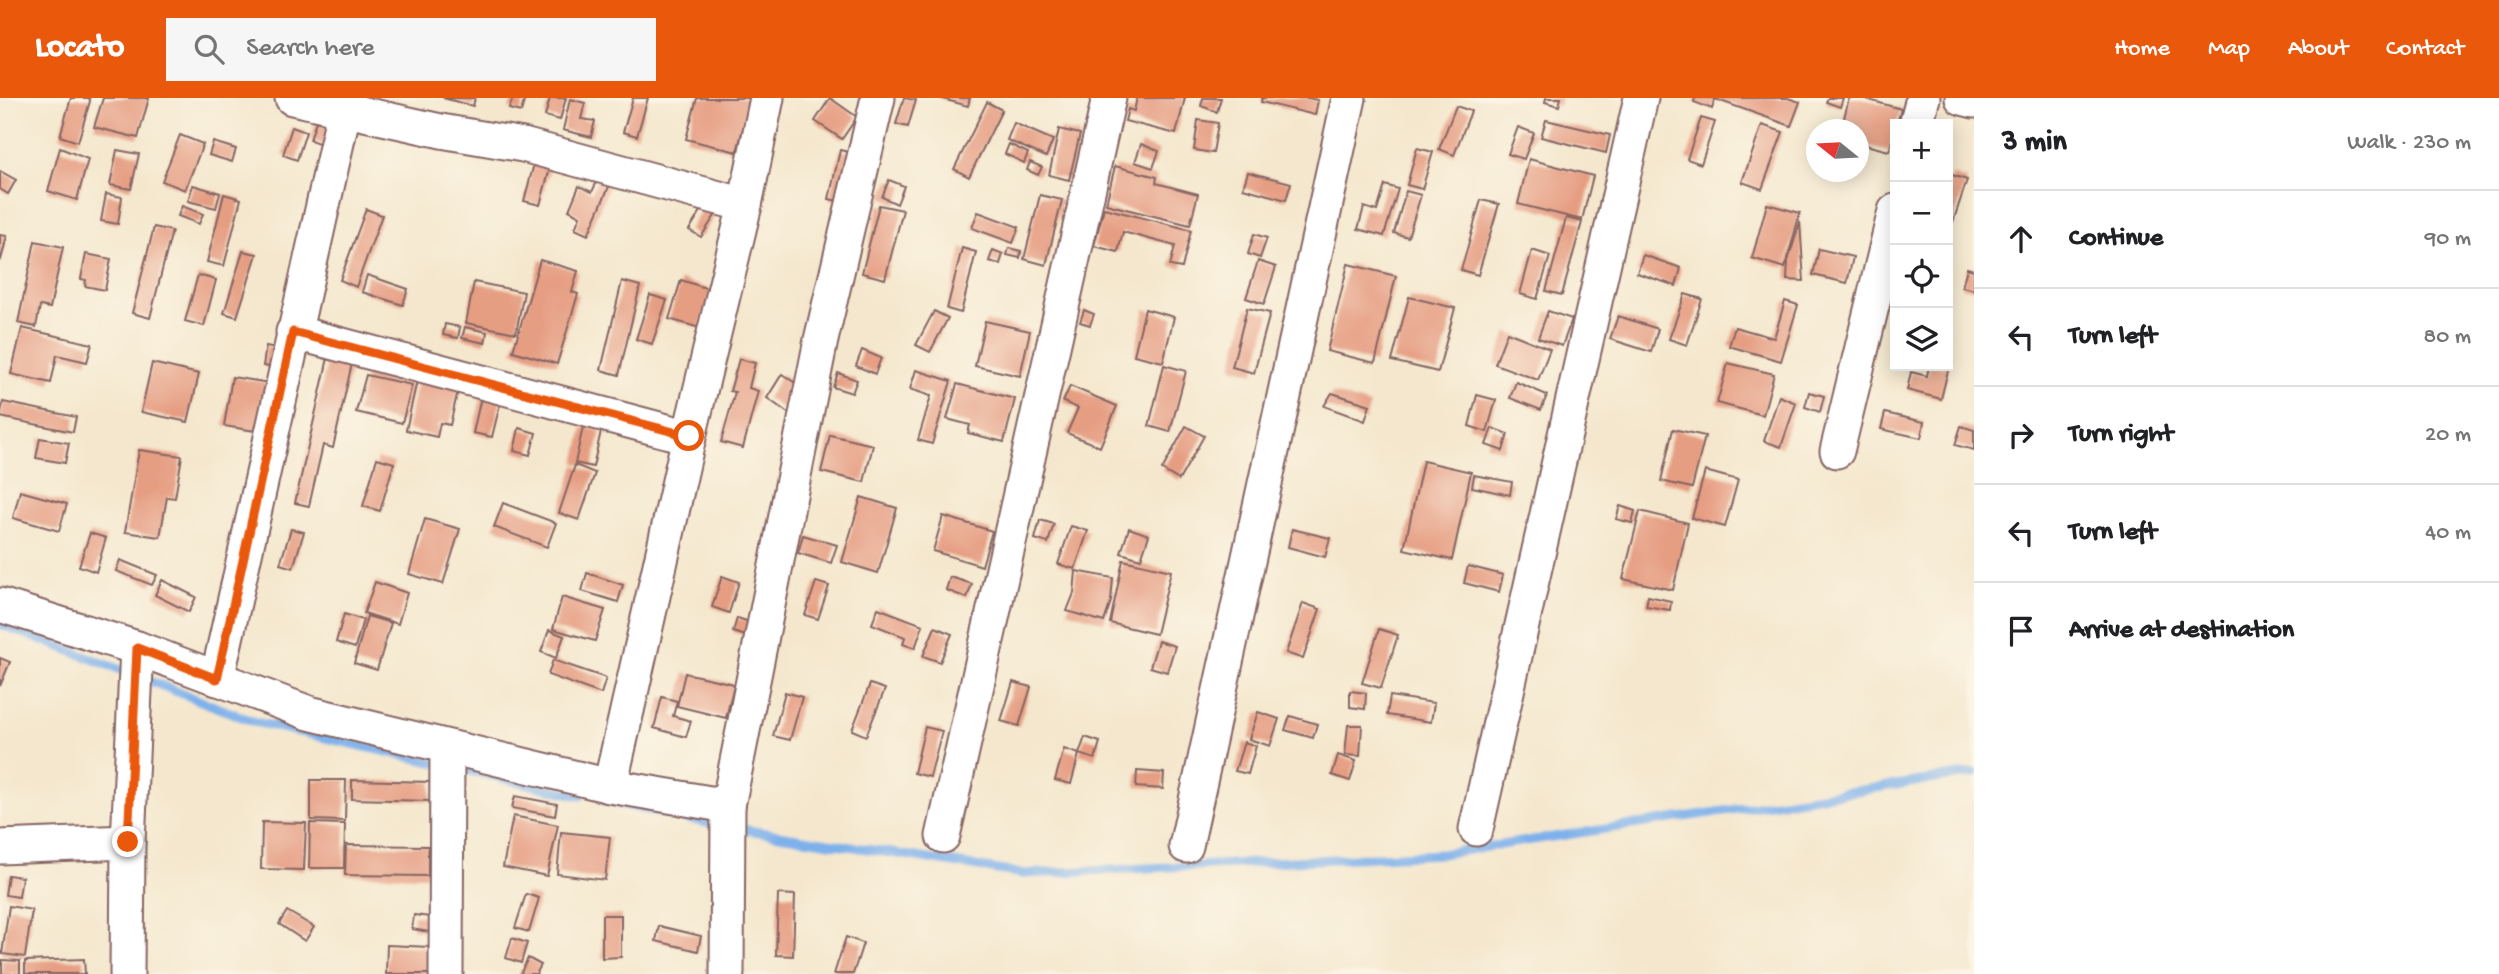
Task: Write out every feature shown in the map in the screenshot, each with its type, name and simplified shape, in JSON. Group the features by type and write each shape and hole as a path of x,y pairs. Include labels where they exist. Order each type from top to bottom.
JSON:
{"street":[{"path":"292,98 346,105 523,145 745,205"},
{"path":"610,786 689,436 745,205 767,98"},
{"path":"727,974 728,806 821,340 877,98"},
{"path":"943,836 1109,98"},
{"path":"1185,846 1349,98"},
{"path":"1476,829 1642,98"},
{"path":"1917,119 1923,98"},
{"path":"1962,98 1974,101"},
{"path":"217,679 346,105"},
{"path":"1837,451 1890,232"},
{"path":"293,332 689,436"},
{"path":"0,605 137,648 309,713 610,786 728,806"},
{"path":"127,974 128,842 137,648"},
{"path":"446,974 447,748"},
{"path":"0,848 128,842"}],"building":[{"path":"71,98 89,98 90,101 78,142 60,136"},
{"path":"103,98 149,98 138,138 94,127"},
{"path":"443,98 475,98 473,106"},
{"path":"513,98 525,98 521,112 509,109"},
{"path":"550,98 566,98 560,120 545,116"},
{"path":"633,98 648,98 637,136 623,132"},
{"path":"697,98 759,98 750,101 737,152 686,139"},
{"path":"830,98 857,117 842,139 815,121"},
{"path":"904,98 916,100 908,127 896,124"},
{"path":"939,98 970,98 968,106"},
{"path":"1137,98 1185,98 1176,134 1125,121 1128,109 1134,111"},
{"path":"1203,98 1221,98 1217,112 1201,106"},
{"path":"1262,98 1318,100 1315,115 1261,102"},
{"path":"1546,98 1561,98 1559,106 1545,102"},
{"path":"1695,98 1788,98 1800,102 1791,126 1715,99 1712,109 1694,102"},
{"path":"1828,98 1843,98 1840,107 1826,102"},
{"path":"1849,98 1862,98 1901,109 1898,119 1890,119 1889,151 1869,146 1869,119 1844,119"},
{"path":"570,99 585,103 581,119 595,121 591,137 563,130"},
{"path":"987,102 1002,110 969,177 954,169"},
{"path":"1456,106 1471,111 1454,155 1439,149"},
{"path":"1701,118 1715,122 1701,164 1687,159"},
{"path":"1198,120 1218,123 1213,153 1194,150"},
{"path":"1546,120 1610,135 1606,153 1541,137"},
{"path":"316,121 330,125 324,145 310,140"},
{"path":"1014,123 1053,140 1046,157 1007,140"},
{"path":"1762,125 1783,132 1762,189 1742,182"},
{"path":"292,127 306,132 297,160 283,155"},
{"path":"1518,127 1534,133 1524,159 1508,154"},
{"path":"1059,129 1080,134 1069,180 1049,175"},
{"path":"180,135 203,144 185,190 162,181"},
{"path":"213,142 236,149 232,162 209,155"},
{"path":"1009,144 1028,153 1024,163 1005,154"},
{"path":"1141,144 1159,151 1153,168 1135,162"},
{"path":"60,148 88,159 77,200 48,191"},
{"path":"1417,148 1433,152 1422,189 1407,185"},
{"path":"117,150 139,154 131,189 110,185"},
{"path":"840,150 857,154 846,203 829,199"},
{"path":"536,156 552,161 540,205 524,201"},
{"path":"1529,159 1593,176 1582,220 1518,204"},
{"path":"1030,162 1042,167 1038,175 1027,170"},
{"path":"1115,166 1157,177 1156,183 1198,194 1190,225 1106,204"},
{"path":"0,171 16,180 8,194 0,189"},
{"path":"1248,172 1291,183 1286,200 1243,188"},
{"path":"1953,175 1967,180 1953,222"},
{"path":"599,177 611,182 588,235 575,229 580,216 569,210 579,186 592,192"},
{"path":"889,180 904,186 897,204 882,197"},
{"path":"193,185 220,193 216,208 188,201"},
{"path":"1385,185 1398,189 1384,236 1358,229 1364,207 1377,211"},
{"path":"1406,191 1421,195 1408,237 1394,233"},
{"path":"106,194 122,197 118,224 101,221"},
{"path":"224,194 241,199 224,266 207,262"},
{"path":"1040,195 1062,200 1046,265 1024,259"},
{"path":"1481,200 1499,204 1478,275 1461,270"},
{"path":"1767,204 1800,213 1785,268 1752,258"},
{"path":"879,205 903,210 885,279 862,273"},
{"path":"182,206 203,214 199,224 178,216"},
{"path":"704,206 716,214 701,237 689,230"},
{"path":"1104,208 1191,230 1182,268 1170,266 1175,246 1123,232 1118,252 1094,246"},
{"path":"366,209 382,215 356,287 340,280"},
{"path":"978,212 1019,227 1013,243 972,228"},
{"path":"1566,218 1582,222 1562,295 1546,291"},
{"path":"1800,222 1804,281 1787,280 1788,261"},
{"path":"154,227 172,231 150,318 132,313"},
{"path":"1254,234 1267,238 1260,258 1248,254"},
{"path":"0,235 7,236 1,260 0,259"},
{"path":"35,241 63,247 50,308 40,306 36,327 18,323"},
{"path":"962,248 976,252 961,313 947,309"},
{"path":"1009,248 1021,251 1020,258 1007,255"},
{"path":"1819,249 1853,257 1847,283 1813,275"},
{"path":"993,250 1003,254 1000,264 989,261"},
{"path":"1532,250 1550,256 1537,299 1520,294"},
{"path":"243,251 257,254 237,317 224,313"},
{"path":"86,254 111,259 105,290 85,286 86,280 81,279"},
{"path":"1643,255 1681,268 1676,286 1637,273"},
{"path":"540,260 578,271 572,292 578,294 557,364 513,351"},
{"path":"1258,261 1276,267 1264,304 1246,298"},
{"path":"1348,264 1396,276 1375,363 1327,351"},
{"path":"1967,268 1974,270 1974,290 1962,287"},
{"path":"198,275 216,280 204,326 185,321"},
{"path":"367,275 408,289 403,305 362,292"},
{"path":"681,280 712,290 700,328 669,319"},
{"path":"622,281 640,286 619,375 601,370"},
{"path":"474,282 524,292 516,333 466,323"},
{"path":"1685,294 1702,299 1687,345 1669,339"},
{"path":"650,295 667,300 652,344 636,339"},
{"path":"1409,297 1455,308 1438,372 1392,361"},
{"path":"1785,301 1798,305 1781,361 1729,346 1735,327 1774,338"},
{"path":"1247,308 1270,313 1254,373 1232,367"},
{"path":"1145,309 1174,317 1163,362 1134,355"},
{"path":"1084,310 1094,314 1090,325 1080,322"},
{"path":"934,311 948,318 930,352 916,345"},
{"path":"1548,311 1572,319 1562,346 1538,338"},
{"path":"1618,316 1658,329 1651,352 1610,339"},
{"path":"985,321 1030,331 1020,376 975,366"},
{"path":"445,324 460,327 458,338 443,335"},
{"path":"465,327 487,332 485,343 462,338"},
{"path":"22,328 92,344 87,362 57,355 51,383 11,374"},
{"path":"1507,332 1550,349 1538,380 1495,364"},
{"path":"266,346 286,350 282,369 263,366"},
{"path":"862,350 881,358 875,374 856,366"},
{"path":"328,358 352,363 333,448 323,445 309,506 295,503"},
{"path":"739,359 755,363 749,388 758,391 743,448 721,442 735,392 730,391"},
{"path":"152,363 199,374 188,422 141,412"},
{"path":"1728,363 1774,374 1763,415 1717,403"},
{"path":"1164,365 1186,371 1170,432 1149,426"},
{"path":"916,370 951,381 932,444 918,440 931,396 910,389"},
{"path":"1928,371 1948,371 1941,399 1907,390 1911,372 1927,376"},
{"path":"838,373 857,380 852,393 833,387"},
{"path":"782,374 807,391 791,415 767,398"},
{"path":"366,375 412,385 402,423 356,412"},
{"path":"418,376 459,386 450,425 440,423 437,437 406,430"},
{"path":"232,377 276,384 268,433 224,426"},
{"path":"1516,382 1547,395 1541,410 1510,398"},
{"path":"957,384 1015,399 1004,442 968,433 970,425 947,419"},
{"path":"1070,386 1117,406 1100,447 1067,433 1078,408 1063,402"},
{"path":"483,388 503,392 492,437 473,433"},
{"path":"1809,392 1824,396 1820,412 1805,407"},
{"path":"1332,393 1370,405 1365,421 1324,406"},
{"path":"1477,395 1496,400 1487,432 1469,426"},
{"path":"1779,396 1796,403 1781,447 1764,441"},
{"path":"3,402 76,417 73,432 0,417"},
{"path":"1885,413 1924,422 1921,438 1881,429"},
{"path":"1186,426 1204,436 1179,480 1162,470"},
{"path":"1961,426 1974,430 1974,450 1955,445"},
{"path":"583,427 601,431 593,467 575,463"},
{"path":"519,428 536,433 530,455 514,451"},
{"path":"1492,428 1508,434 1503,451 1486,445"},
{"path":"1673,429 1705,436 1692,488 1661,481"},
{"path":"830,435 873,445 864,482 821,472"},
{"path":"40,438 69,443 65,463 36,458"},
{"path":"139,450 182,456 175,498 167,497 160,537 125,532"},
{"path":"377,458 394,463 380,511 363,506"},
{"path":"1423,461 1471,472 1452,560 1404,549"},
{"path":"575,465 595,473 579,520 559,513"},
{"path":"1705,471 1738,480 1725,527 1692,518"},
{"path":"1474,475 1512,482 1510,495 1472,487"},
{"path":"20,491 67,504 59,531 13,518"},
{"path":"861,497 897,508 878,573 842,562"},
{"path":"503,503 556,523 547,547 494,527"},
{"path":"1620,506 1635,511 1632,523 1616,519"},
{"path":"1640,511 1688,523 1673,590 1623,579"},
{"path":"943,516 992,531 982,566 933,551"},
{"path":"425,519 460,529 443,584 409,574"},
{"path":"1040,520 1054,524 1048,543 1035,539"},
{"path":"1071,526 1088,531 1075,569 1058,564"},
{"path":"1129,528 1149,535 1141,559 1121,553"},
{"path":"291,529 304,532 293,568 280,564"},
{"path":"1292,529 1330,538 1325,557 1288,547"},
{"path":"90,533 106,538 96,572 79,566"},
{"path":"803,535 837,545 831,563 798,553"},
{"path":"120,560 157,575 152,585 116,571"},
{"path":"1123,560 1171,571 1156,634 1110,623"},
{"path":"1468,566 1503,575 1499,592 1464,583"},
{"path":"1076,571 1113,578 1111,601 1104,622 1067,611 1074,593"},
{"path":"587,573 623,585 618,602 582,591"},
{"path":"722,576 739,582 729,613 712,607"},
{"path":"950,577 972,584 967,598 946,590"},
{"path":"162,580 196,597 189,612 155,595"},
{"path":"375,582 407,593 398,624 364,613"},
{"path":"816,582 829,586 818,619 805,615"},
{"path":"1648,596 1671,601 1670,610 1646,606"},
{"path":"562,597 605,610 595,641 553,629"},
{"path":"1303,603 1320,609 1303,659 1286,653"},
{"path":"878,608 923,625 915,648 903,644 905,637 872,624"},
{"path":"344,614 363,620 355,648 336,642"},
{"path":"367,616 391,623 377,670 354,663"},
{"path":"737,618 753,623 749,637 733,632"},
{"path":"935,627 952,634 940,662 923,656"},
{"path":"1379,629 1398,635 1381,688 1362,683"},
{"path":"549,630 564,636 556,658 541,652"},
{"path":"1158,641 1175,646 1167,672 1150,667"},
{"path":"0,658 10,662 0,686"},
{"path":"553,660 606,678 601,694 548,675"},
{"path":"685,673 734,684 726,718 677,706"},
{"path":"1013,682 1031,687 1019,726 1001,721"},
{"path":"870,684 885,689 866,736 852,730"},
{"path":"1350,691 1366,693 1365,709 1350,707"},
{"path":"785,692 802,697 790,740 773,736"},
{"path":"1390,696 1434,703 1431,722 1387,715"},
{"path":"662,697 677,701 673,716 691,721 686,737 654,728"},
{"path":"1258,712 1279,719 1270,746 1249,739"},
{"path":"1290,716 1317,724 1313,738 1285,730"},
{"path":"1348,725 1362,725 1360,756 1345,755"},
{"path":"925,727 942,731 930,777 914,773"},
{"path":"1085,737 1100,742 1095,759 1079,754"},
{"path":"1244,742 1256,746 1248,774 1235,771"},
{"path":"1064,749 1079,754 1071,784 1055,780"},
{"path":"1338,755 1356,761 1350,781 1332,775"},
{"path":"1137,771 1164,773 1163,789 1136,787"},
{"path":"311,780 346,780 345,821 311,820"},
{"path":"352,780 432,782 431,801 352,799"},
{"path":"515,796 557,804 555,816 512,808"},
{"path":"513,816 558,825 547,876 503,867"},
{"path":"262,822 306,823 304,870 261,869"},
{"path":"310,823 345,824 344,868 309,868"},
{"path":"561,832 610,837 605,880 557,874"},
{"path":"346,845 428,846 428,876 345,875"},
{"path":"8,875 22,877 19,897 5,895"},
{"path":"526,894 539,898 529,932 515,928"},
{"path":"778,894 795,895 793,956 776,955"},
{"path":"9,906 32,910 25,957 2,954"},
{"path":"287,911 314,927 305,941 279,924"},
{"path":"414,915 431,917 429,932 412,929"},
{"path":"602,915 621,915 621,957 602,958"},
{"path":"659,926 701,936 698,951 656,941"},
{"path":"846,937 863,943 853,974 834,974"},
{"path":"512,938 527,943 521,963 506,958"},
{"path":"387,945 430,947 429,974 386,974"},
{"path":"528,958 541,965 536,974 520,974"},
{"path":"84,959 85,974 25,974 25,961"},
{"path":"2,960 20,961 20,974 2,974"}],"waterway":[{"path":"0,624 129,673"},
{"path":"142,678 255,722 441,764"},
{"path":"454,767 581,796"},
{"path":"735,828 1023,874 1441,854 1974,773"},
{"path":"605,801 721,826"}],"route":[{"path":"128,842 137,648 217,679 293,332 689,436"}]}
